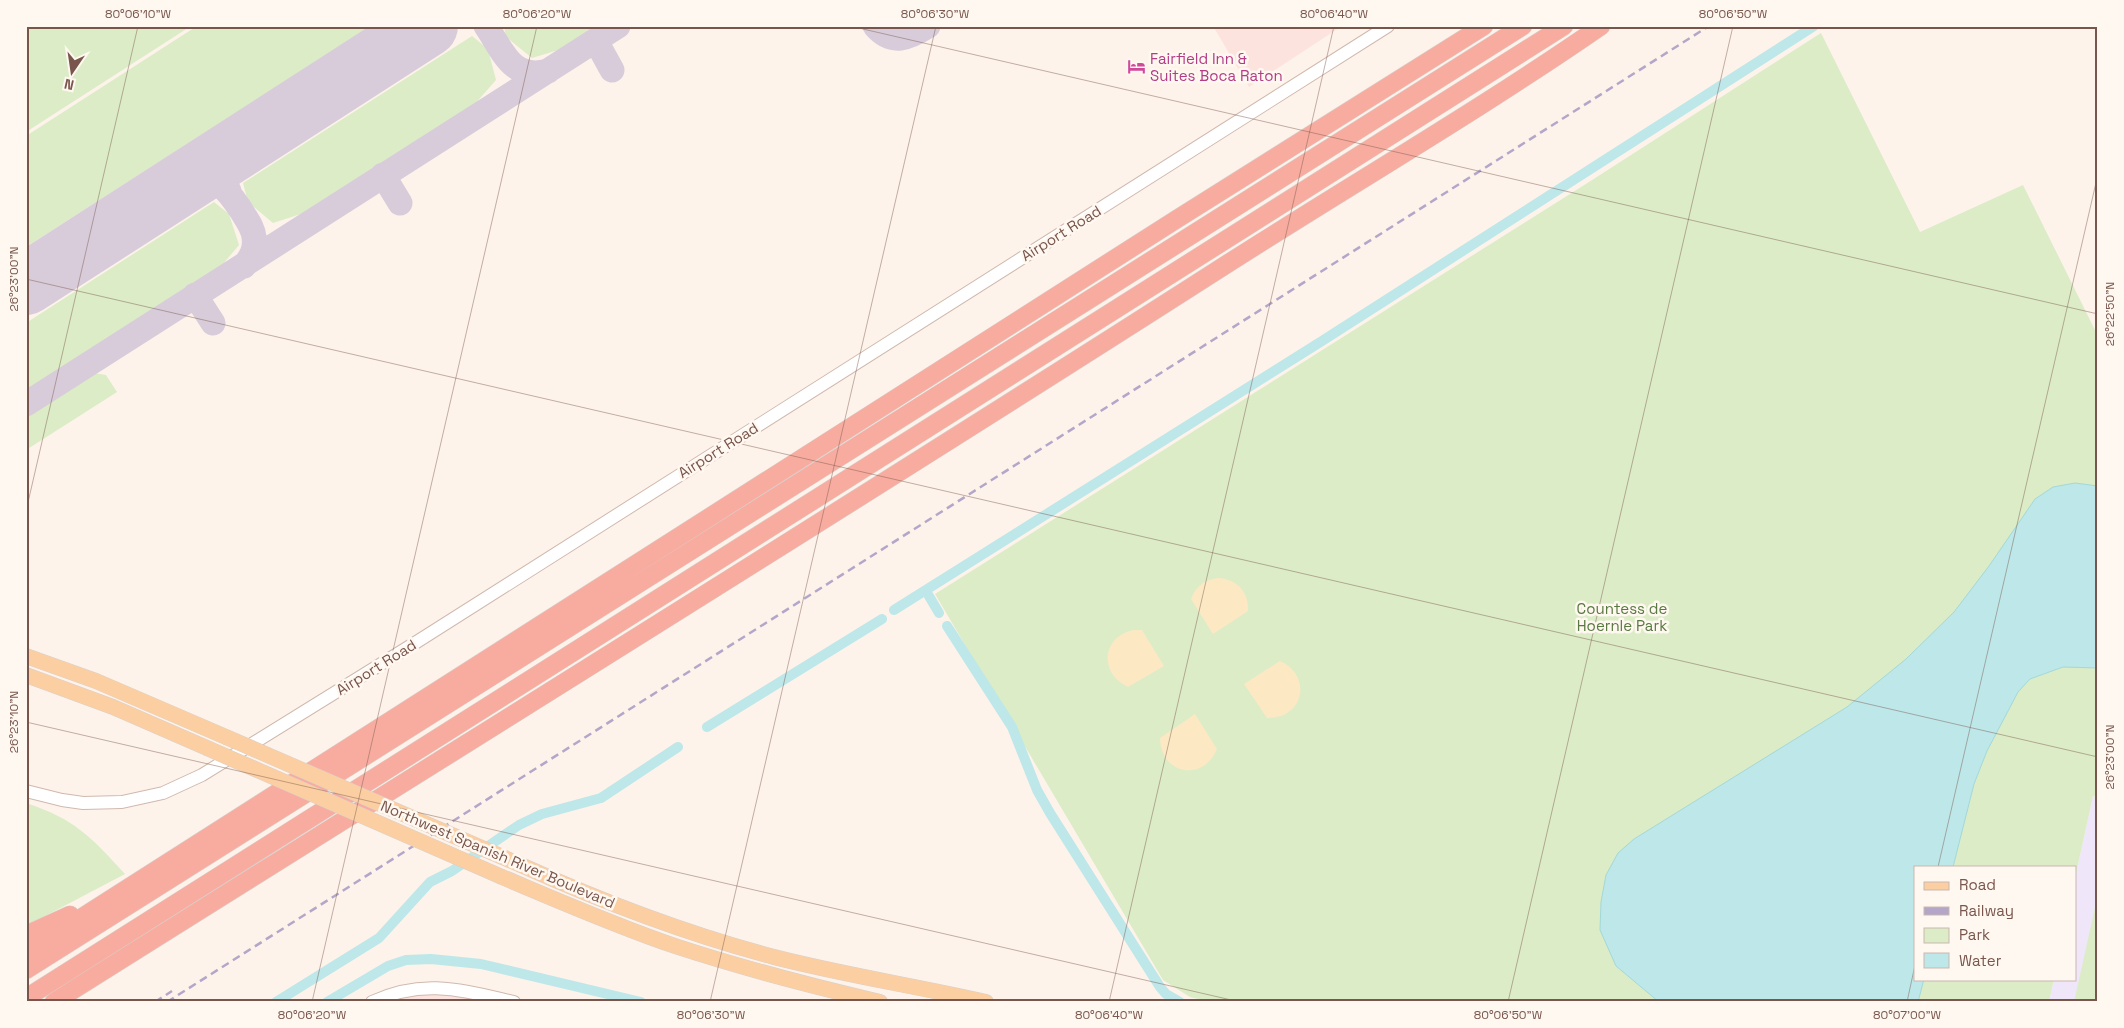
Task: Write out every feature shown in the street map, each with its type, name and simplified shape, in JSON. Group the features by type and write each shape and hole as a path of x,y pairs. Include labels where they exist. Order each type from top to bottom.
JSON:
{"highway":[{"path":"26,953 1177,219 1484,26"},
{"path":"26,970 1523,26"},
{"path":"26,998 1564,26"},
{"path":"54,1002 983,421 1270,237 1524,78 1601,26"},
{"path":"1053,324 1177,219"},
{"path":"857,473 983,421"},
{"path":"26,935 123,891"}],"main road":[{"name":"Northwest Spanish River Boulevard","path":"26,656 96,681 521,865 644,916 742,948 840,973 986,1002"},
{"name":"Northwest Spanish River Boulevard","path":"26,675 113,707 610,923 674,946 772,975 880,1002"}],"street":[{"name":"Airport Road","path":"26,790 62,800 122,802 163,793 202,775 416,643 1388,26"},
{"path":"372,1002 398,991 434,987 449,988 514,1002"}],"shaded area":[{"path":"1213,26 1342,26 1249,87"},
{"path":"2093,796 2098,797 2098,1002 2049,1002 2054,980 2076,980 2076,873"},
{"path":"408,989 514,1002 372,1002"}],"green space":[{"path":"26,26 191,26 26,132"},
{"path":"197,26 371,26 26,247 26,136"},
{"path":"504,26 599,26 565,48 532,58 506,37"},
{"name":"Countess de Hoernle Park","path":"1821,33 1920,232 2023,185 2098,336 2098,797 2093,796 2076,873 2076,866 1914,866 1914,980 2054,980 2049,1002 1211,1002 1190,997 1163,980 935,594 1589,182"},
{"path":"472,36 488,49 496,80 474,105 413,147 304,213 273,223 248,202 243,183"},
{"path":"214,202 229,214 239,245 218,270 26,395 26,323"},
{"path":"94,373 106,375 117,392 26,450 26,416"},
{"path":"26,803 43,809 70,823 92,839 125,874 26,926"},
{"path":"2098,894 2098,1002 2074,1002"}],"sand":[{"path":"1218,578 1231,581 1244,592 1248,611 1213,634 1191,599 1201,584"},
{"path":"1134,630 1142,630 1164,666 1128,687 1118,681 1112,673 1108,664 1108,656 1110,647 1115,639"},
{"path":"1280,661 1297,676 1300,696 1289,712 1267,718 1244,684"},
{"path":"1195,714 1217,749 1211,760 1202,767 1193,770 1183,770 1167,760 1162,750 1160,738"}],"water":[{"path":"2075,483 2098,486 2098,668 2063,667 2030,679 2018,692 1987,751 1974,784 1953,866 1914,866 1914,980 1924,980 1918,1002 1659,1002 1616,966 1600,930 1601,902 1606,875 1618,853 1634,839 1847,707 1906,659 1954,612 1989,566 2035,499 2053,487"}],"waterway":[{"path":"894,610 1322,341 1814,26"},
{"path":"926,591 939,613"},
{"path":"707,727 882,619"},
{"path":"947,626 1012,727 1037,790 1050,813 1160,987 1166,994 1180,1002"},
{"path":"276,1002 379,938 430,882 452,871 519,825 542,814 601,798 678,747"},
{"path":"327,1002 388,966 406,960 431,959 481,964 641,1002"}],"taxiway":[{"path":"486,26 504,54 517,68 526,72 536,73 548,71"},
{"path":"26,404 618,26"},
{"path":"875,26 881,32 894,38 907,37 928,26"},
{"path":"596,41 612,70"},
{"path":"229,191 224,171 226,162 232,152"},
{"path":"383,175 400,203"},
{"path":"189,180 206,178 220,185 241,210 252,230 254,241 252,253 244,266"},
{"path":"195,295 213,323"}],"runway":[{"path":"26,284 427,26"}],"railway":[{"path":"167,1002 1709,26"},
{"path":"155,1002 172,991"}],"place":[{"name":"Fairfield Inn & Suites Boca Raton","path":"1136,67"}]}
